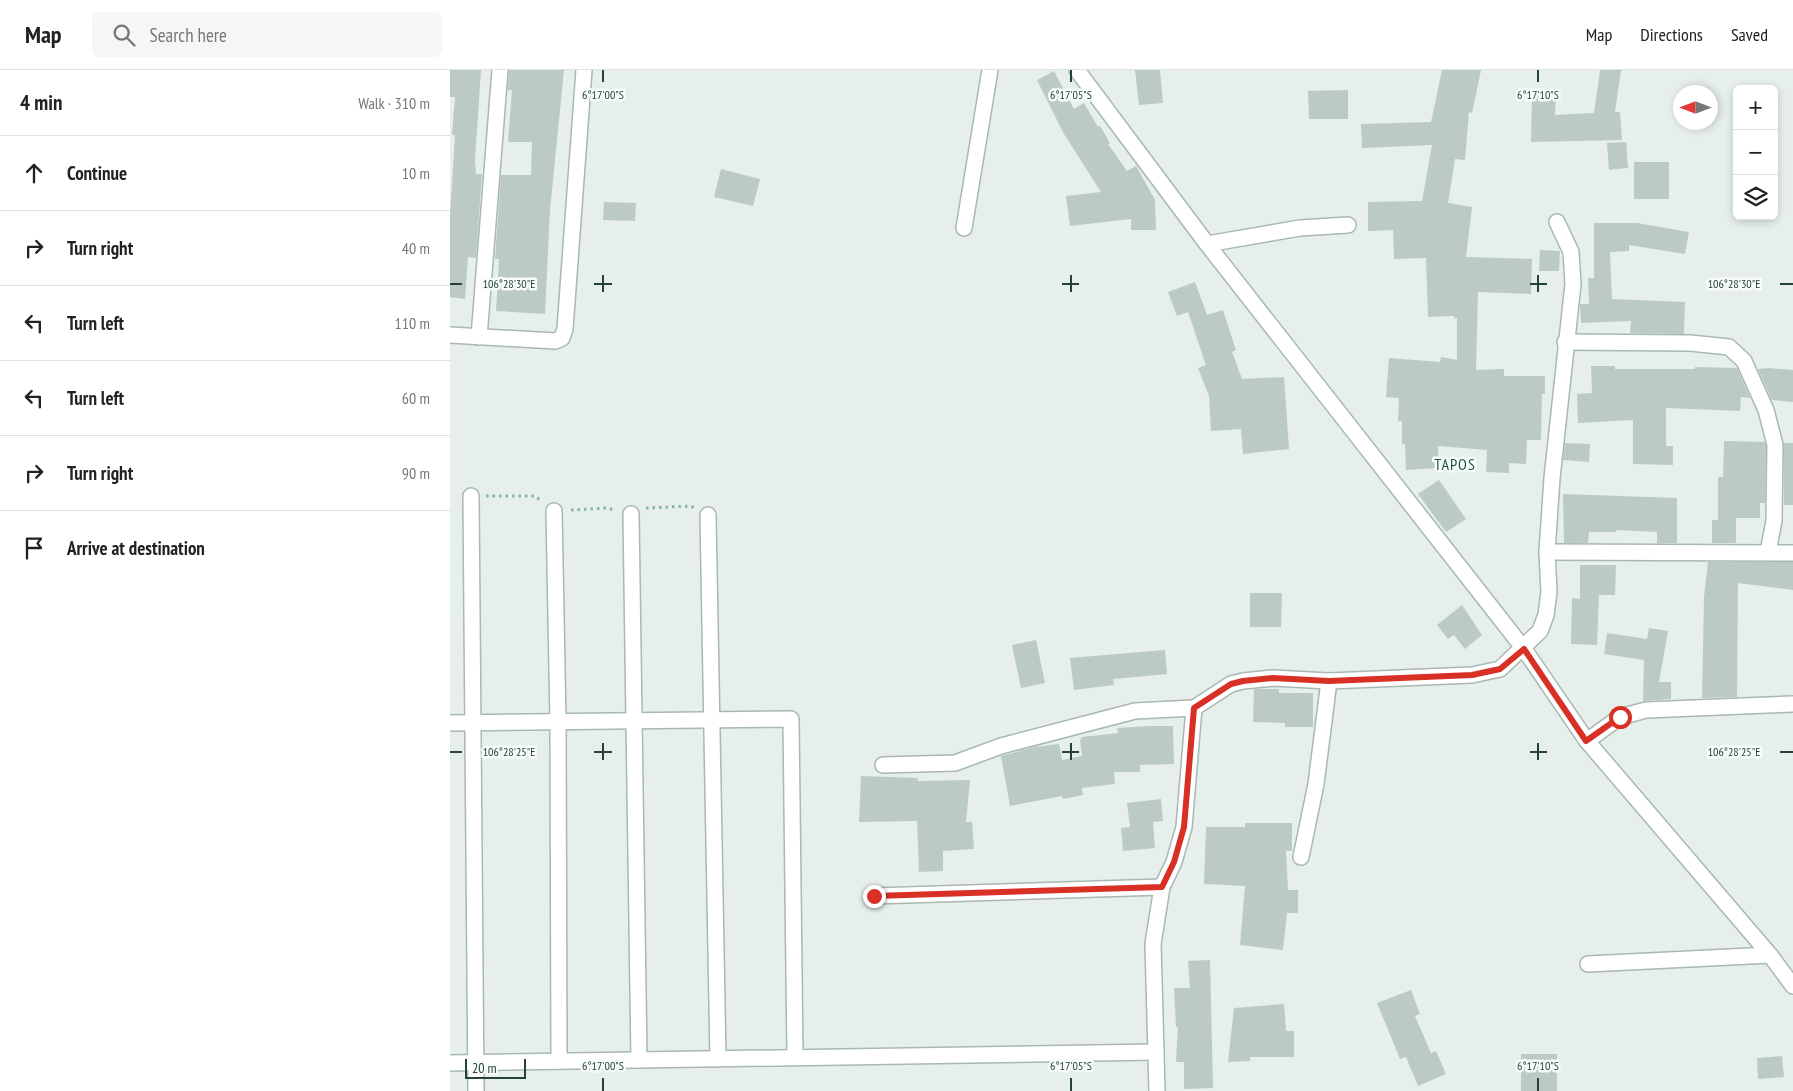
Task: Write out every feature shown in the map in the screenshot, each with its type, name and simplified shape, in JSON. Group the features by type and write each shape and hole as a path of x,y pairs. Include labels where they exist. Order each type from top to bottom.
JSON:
{"street":[{"path":"479,337 500,70"},
{"path":"450,335 555,341 562,338 565,328 584,70"},
{"path":"964,228 990,70"},
{"path":"1077,70 1207,244 1524,649 1586,741 1770,955 1793,986"},
{"path":"883,764 955,763 1001,746 1135,711 1194,708 1231,684 1243,681 1273,678 1329,681 1472,675 1500,669 1524,649 1540,631 1546,615 1549,592 1547,552 1565,342 1573,284 1568,243 1557,222"},
{"path":"1207,244 1300,228 1348,225"},
{"path":"1565,342 1690,343 1729,347 1744,361 1766,410 1775,445 1774,521 1768,552"},
{"path":"471,496 476,1091"},
{"path":"554,511 558,722 560,1061"},
{"path":"630,514 639,1060"},
{"path":"708,515 718,1059"},
{"path":"1547,552 1793,553"},
{"path":"1301,856 1316,784 1329,681"},
{"path":"1586,741 1620,717 1646,710 1793,704"},
{"path":"1157,1091 1153,944 1162,887 1174,862 1184,827 1194,708"},
{"path":"450,723 791,719 795,1057"},
{"path":"874,896 1162,887"},
{"path":"1588,964 1770,955"},
{"path":"450,1063 1156,1052"}],"path":[{"path":"471,496 535,496 554,511 607,508 630,514 637,509 691,506 708,515"}],"building":[{"path":"450,70 481,70 475,160 476,174 482,174 476,258 468,257 465,299 450,297 450,214 455,135 452,135 455,97 450,97"},
{"path":"509,70 564,70 550,210 545,314 496,311 499,259 495,259 501,175 531,175 532,142 508,142 512,90 508,90"},
{"path":"1135,70 1160,70 1163,103 1139,105"},
{"path":"1442,70 1481,70 1472,113 1469,112 1465,160 1455,159 1448,203 1472,207 1466,257 1532,259 1531,294 1478,292 1476,370 1504,369 1504,376 1545,376 1545,394 1542,394 1541,440 1527,440 1526,464 1509,463 1509,473 1486,472 1487,450 1438,446 1439,468 1406,470 1405,444 1402,444 1402,421 1398,421 1399,398 1386,397 1389,358 1440,362 1441,357 1457,360 1457,318 1454,318 1454,316 1428,317 1426,258 1394,259 1393,230 1368,231 1368,202 1422,201 1432,145 1362,148 1361,124 1431,122"},
{"path":"1600,70 1621,70 1615,112 1620,112 1622,140 1531,142 1532,96 1556,97 1555,115 1594,113"},
{"path":"1054,71 1074,109 1084,103 1110,143 1108,144 1127,171 1136,166 1155,200 1156,230 1131,230 1131,219 1070,226 1066,196 1101,192 1064,134 1037,80"},
{"path":"1348,90 1348,119 1309,119 1308,91"},
{"path":"1626,142 1628,168 1609,170 1607,143"},
{"path":"1634,162 1669,162 1669,199 1634,199"},
{"path":"721,169 760,179 753,206 714,197"},
{"path":"604,202 636,203 635,221 603,220"},
{"path":"1594,223 1637,223 1689,232 1685,254 1629,245 1629,251 1610,252 1612,299 1685,302 1684,334 1630,333 1631,321 1581,323 1580,304 1589,304 1588,278 1594,278"},
{"path":"1540,250 1560,251 1559,271 1539,271"},
{"path":"1195,282 1207,315 1223,310 1236,350 1232,352 1242,379 1284,377 1289,449 1243,454 1241,429 1211,431 1209,396 1198,368 1206,365 1188,312 1177,316 1168,292"},
{"path":"1591,366 1615,366 1615,369 1737,368 1750,398 1741,397 1740,411 1666,408 1666,446 1673,446 1673,465 1633,464 1633,420 1578,423 1577,394 1592,393"},
{"path":"1758,369 1793,370 1793,402 1772,400"},
{"path":"1724,441 1765,442 1765,503 1760,503 1760,518 1736,518 1736,543 1712,543 1712,520 1718,520 1718,477 1723,477"},
{"path":"1565,443 1590,444 1589,462 1563,460"},
{"path":"1784,443 1793,443 1793,505 1784,505"},
{"path":"1439,480 1466,519 1446,532 1418,494"},
{"path":"1563,494 1677,498 1677,543 1657,543 1657,532 1616,530 1616,532 1589,532 1588,543 1564,543"},
{"path":"1708,562 1793,562 1793,590 1738,583 1737,697 1702,698 1704,597"},
{"path":"1580,565 1616,565 1615,595 1599,595 1597,645 1571,644 1572,598 1580,599"},
{"path":"1250,593 1282,593 1281,627 1250,627"},
{"path":"1462,605 1482,635 1465,649 1454,635 1448,639 1437,625"},
{"path":"1649,628 1668,631 1659,682 1671,682 1671,699 1643,701 1644,660 1604,654 1607,633 1647,639"},
{"path":"1036,640 1045,683 1021,688 1012,645"},
{"path":"1165,650 1167,674 1113,679 1114,685 1074,690 1070,658"},
{"path":"1254,689 1279,689 1279,693 1313,693 1313,727 1285,727 1285,723 1253,722"},
{"path":"1173,726 1174,764 1140,765 1140,772 1114,772 1115,784 1082,788 1083,795 1063,799 1062,796 1010,806 1001,756 1035,747 1059,744 1062,760 1082,756 1080,740 1082,737 1118,733 1117,728"},
{"path":"861,776 918,778 918,781 970,780 966,822 972,822 974,849 943,851 943,871 919,872 917,821 859,822"},
{"path":"1161,799 1163,821 1153,822 1155,848 1123,851 1121,828 1130,827 1127,803"},
{"path":"1245,823 1292,823 1292,851 1286,851 1288,890 1298,890 1298,913 1287,913 1283,950 1240,945 1245,886 1204,884 1206,827 1245,827"},
{"path":"1210,960 1213,1088 1184,1089 1184,1062 1176,1062 1178,1027 1176,1027 1174,988 1190,988 1188,961"},
{"path":"1411,990 1420,1014 1415,1016 1431,1053 1436,1051 1446,1074 1418,1086 1406,1057 1400,1059 1377,1003"},
{"path":"1284,1004 1286,1031 1294,1031 1294,1057 1250,1057 1250,1061 1228,1062 1234,1008"},
{"path":"1521,1054 1557,1054 1557,1091 1521,1091"},
{"path":"1782,1056 1784,1077 1758,1079 1757,1058"}],"district":[{"name":"TAPOS","path":"1455,464"}],"route":[{"path":"874,896 1162,887 1174,862 1184,827 1194,708 1231,684 1243,681 1273,678 1329,681 1472,675 1500,669 1524,649 1586,741 1620,717"}]}
